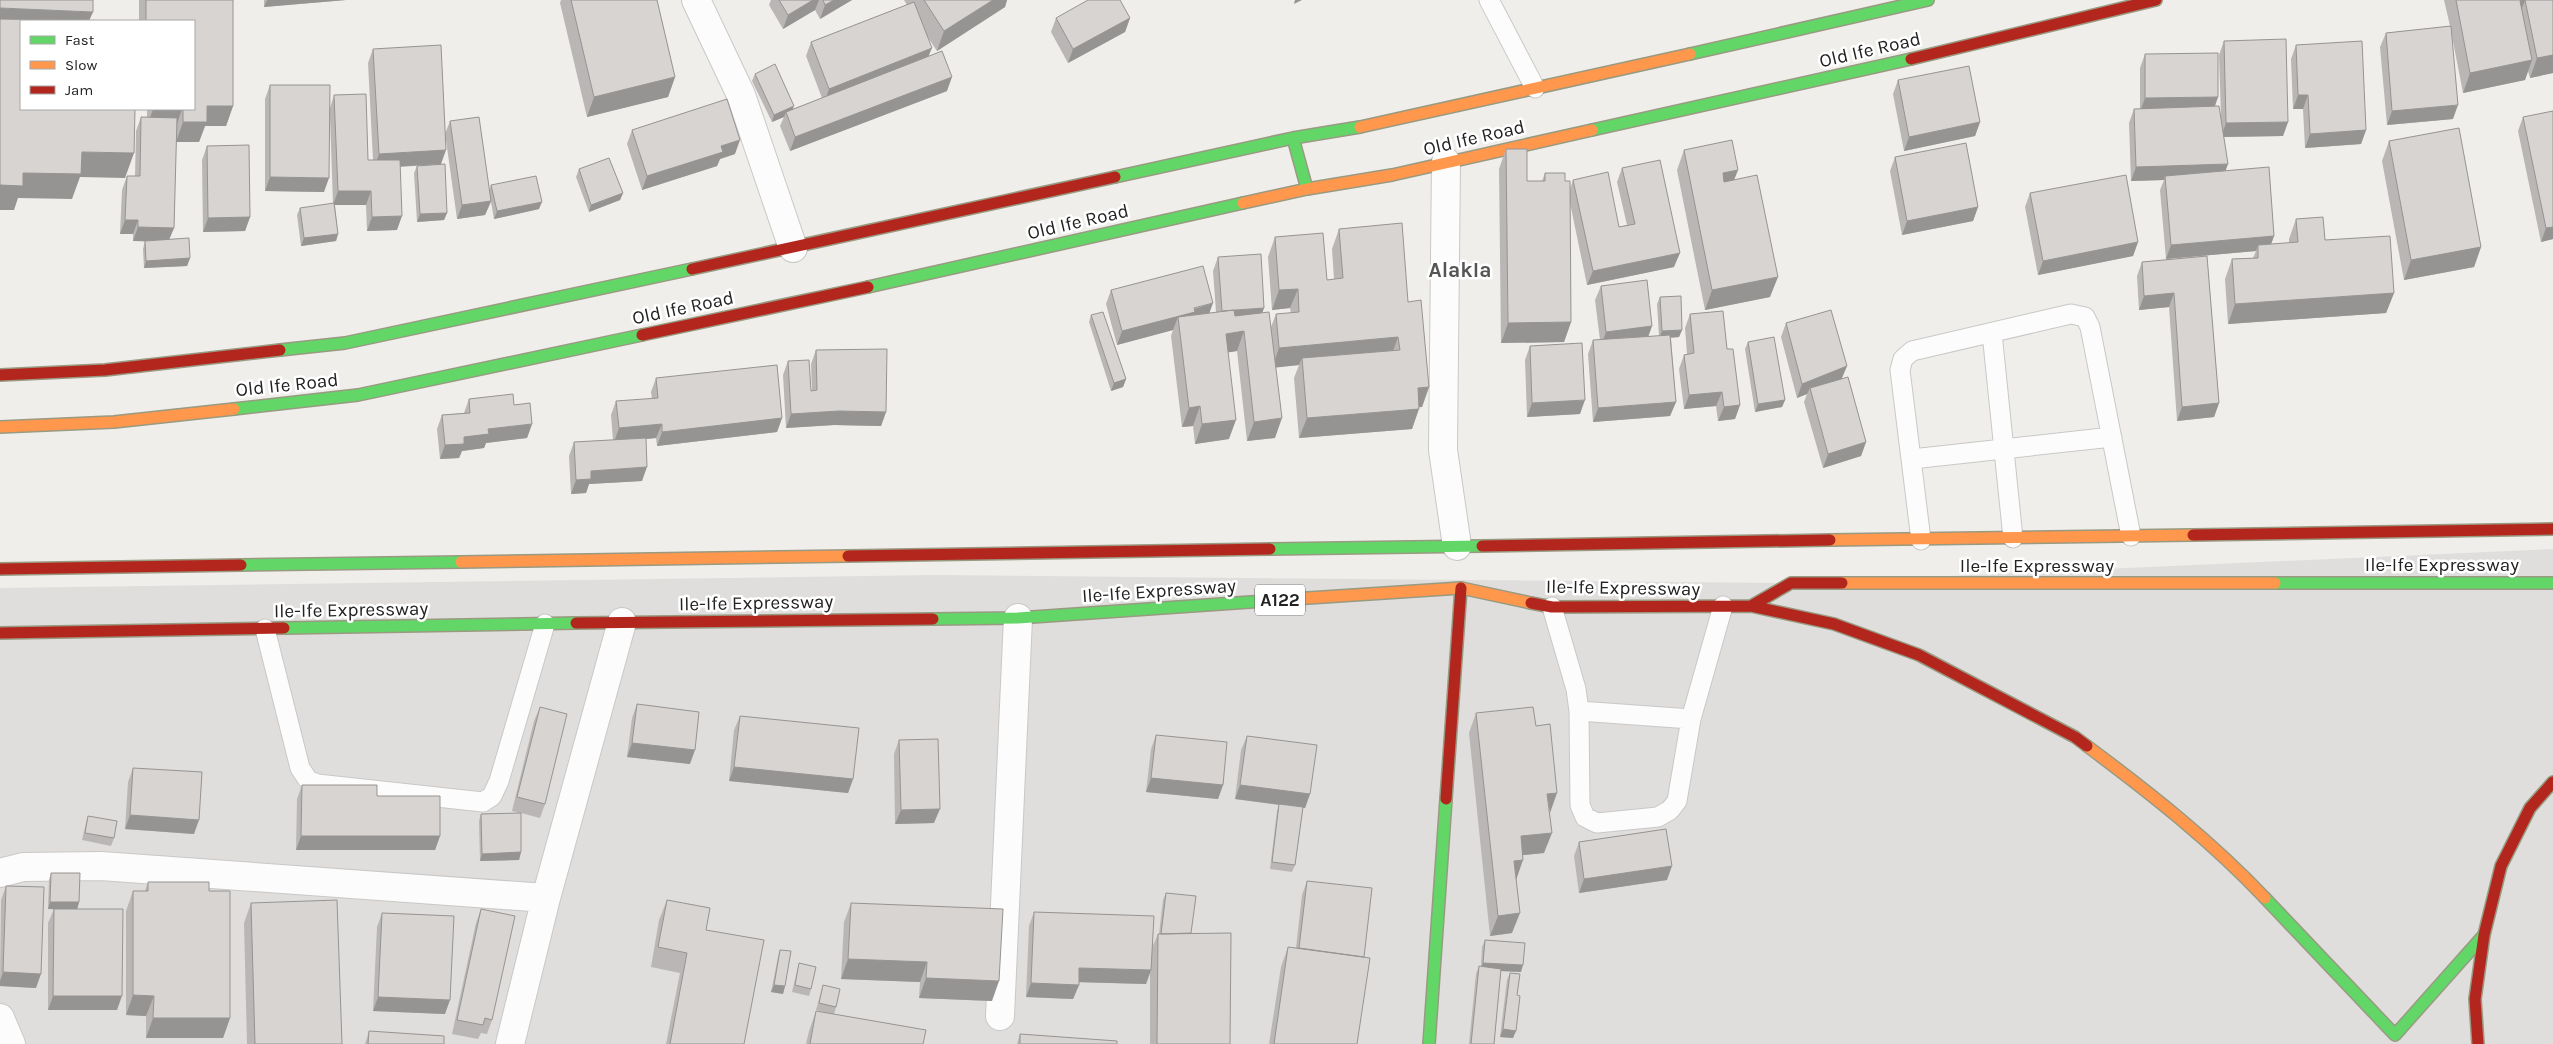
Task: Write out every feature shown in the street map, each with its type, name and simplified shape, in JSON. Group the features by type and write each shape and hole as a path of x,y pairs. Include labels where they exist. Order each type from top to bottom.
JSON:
{"main road":[{"name":"Old Ife Road","path":"0,427 114,422 358,395 808,300 1307,189 1392,175 1923,56 2156,0"},
{"name":"Old Ife Road","path":"0,374 105,370 345,343 793,248 1293,138 1378,124 1914,2"},
{"path":"1293,138 1307,189"},
{"path":"2465,530 2553,519"},
{"name":"Ile-Ife Expressway","path":"0,569 2553,529"},
{"name":"Ile-Ife Expressway","path":"0,633 622,622 1018,618 1461,588 1552,607 1751,606 1792,583 2553,583"},
{"path":"1429,1044 1461,588"},
{"path":"1751,606 1834,624 1919,655 2075,737 2154,796 2226,857 2392,1039 2404,1044"},
{"path":"2478,1044 2475,999 2484,935 2501,866 2530,808 2553,782"},
{"path":"2392,1039 2484,935"}],"street":[{"path":"696,0 741,95 793,248"},
{"path":"1446,162 1443,450 1457,546"},
{"path":"1000,1016 1018,618"},
{"path":"510,1044 546,898 622,622"},
{"path":"0,873 23,867 101,866 546,898"},
{"path":"0,1018 11,1044"}],"lane":[{"path":"1489,0 1535,88"},
{"path":"1921,540 1900,370 1903,359 1912,351 2072,314 2085,317 2090,327 2130,536"},
{"path":"1992,333 2013,538"},
{"path":"1912,459 2112,437"},
{"path":"1552,607 1576,689 1579,711 1580,805 1585,818 1597,823 1658,817 1670,810 1677,801 1691,719 1724,606"},
{"path":"265,629 300,768 308,780 317,784 483,802 492,796 499,781 545,624"},
{"path":"1579,711 1691,719"}],"shaded area":[{"path":"2553,549 2553,1044 0,1044 0,588 935,575 1791,583"}],"building":[{"path":"0,0 93,0 93,12 0,8"},
{"path":"146,0 233,0 233,106 207,106 207,122 183,122 183,110 195,110 195,20 146,20"},
{"path":"571,0 657,0 675,77 594,97"},
{"path":"779,0 813,0 788,15"},
{"path":"823,0 834,0 825,5"},
{"path":"924,0 993,0 944,31"},
{"path":"1088,0 1120,0 1130,18 1073,49 1056,18"},
{"path":"2456,0 2522,0 2520,1 2532,60 2470,73"},
{"path":"2525,0 2553,0 2553,55 2537,58"},
{"path":"914,2 932,48 829,89 811,42"},
{"path":"0,19 62,20 20,20 20,110 135,110 134,153 82,152 81,174 23,173 23,186 0,185"},
{"path":"2451,26 2458,105 2392,111 2386,33"},
{"path":"2286,39 2288,122 2226,123 2224,41"},
{"path":"2362,41 2366,130 2310,134 2308,95 2298,95 2296,45"},
{"path":"441,45 446,150 379,154 373,49"},
{"path":"942,51 952,77 795,137 786,112"},
{"path":"2218,53 2218,97 2145,98 2145,54"},
{"path":"775,64 794,106 774,115 755,74"},
{"path":"1969,66 1980,122 1909,137 1898,80"},
{"path":"270,85 330,85 329,178 270,177"},
{"path":"366,94 368,160 400,160 402,216 372,217 371,191 338,191 334,95"},
{"path":"727,99 740,140 721,146 723,152 647,176 632,130"},
{"path":"2219,106 2228,164 2136,167 2134,109"},
{"path":"2553,111 2553,227 2546,228 2523,117"},
{"path":"141,117 177,118 174,228 138,227 138,220 125,220 127,176 140,176"},
{"path":"479,117 491,201 462,205 450,121"},
{"path":"2459,128 2481,247 2411,260 2389,141"},
{"path":"1732,140 1738,170 1723,173 1724,182 1757,175 1778,277 1712,290 1684,150"},
{"path":"1966,143 1978,207 1907,221 1895,157"},
{"path":"249,145 250,217 208,218 207,146"},
{"path":"1506,149 1527,149 1527,181 1545,181 1545,173 1565,173 1565,181 1570,181 1571,322 1508,323"},
{"path":"609,158 623,193 591,205 579,169"},
{"path":"1660,160 1680,253 1593,271 1573,180 1608,172 1619,227 1635,224 1622,168"},
{"path":"445,164 447,213 420,214 417,166"},
{"path":"2269,167 2274,236 2171,245 2165,176"},
{"path":"2126,175 2138,242 2043,261 2030,193"},
{"path":"536,176 542,202 497,211 491,185"},
{"path":"334,203 338,234 304,238 300,208"},
{"path":"2323,217 2325,240 2390,236 2394,293 2235,304 2232,259 2258,258 2258,245 2298,242 2296,219"},
{"path":"1402,223 1408,302 1421,300 1429,387 1418,388 1419,409 1307,418 1302,358 1400,350 1398,337 1279,348 1276,314 1299,312 1298,289 1279,290 1275,237 1323,233 1327,280 1343,278 1339,229"},
{"path":"189,238 190,258 146,261 145,241"},
{"path":"1261,254 1264,308 1222,311 1218,257"},
{"path":"2207,256 2219,403 2182,407 2174,293 2144,296 2142,262"},
{"path":"1203,266 1213,303 1194,308 1195,312 1122,331 1111,290"},
{"path":"1647,280 1652,326 1606,332 1601,286"},
{"path":"1681,296 1682,330 1662,331 1660,297"},
{"path":"1234,310 1235,316 1269,312 1282,418 1254,422 1244,331 1226,334 1236,420 1202,424 1200,406 1189,408 1178,317"},
{"path":"1831,310 1847,366 1802,384 1786,323"},
{"path":"1723,311 1727,349 1733,349 1740,405 1724,407 1722,392 1689,395 1684,355 1694,353 1690,314"},
{"path":"1103,312 1126,379 1114,383 1091,315"},
{"path":"1670,335 1676,402 1598,408 1593,340"},
{"path":"1774,337 1785,400 1758,404 1748,342"},
{"path":"1582,343 1585,400 1532,403 1530,346"},
{"path":"887,349 886,412 839,411 791,414 788,361 809,360 811,391 817,390 816,350"},
{"path":"777,365 782,418 662,432 662,424 619,428 616,401 658,398 656,378"},
{"path":"1848,377 1866,442 1828,454 1810,388"},
{"path":"513,394 514,405 530,403 532,424 488,429 489,434 464,437 464,444 445,445 442,415 470,413 469,399"},
{"path":"646,438 647,467 591,471 591,479 576,480 574,442"},
{"path":"637,704 699,712 695,750 632,743"},
{"path":"540,707 567,714 545,804 517,797"},
{"path":"1533,707 1536,726 1550,724 1557,793 1547,794 1552,833 1521,836 1523,860 1514,861 1520,913 1498,916 1476,713"},
{"path":"740,716 859,728 853,779 734,767"},
{"path":"1156,735 1227,742 1223,785 1151,778"},
{"path":"1247,736 1317,745 1310,794 1240,785"},
{"path":"938,739 940,809 901,810 899,740"},
{"path":"133,768 202,772 199,820 130,815"},
{"path":"302,785 377,785 377,796 440,796 440,836 301,836"},
{"path":"1279,804 1303,807 1295,865 1272,862"},
{"path":"521,813 521,852 482,854 481,814"},
{"path":"88,816 117,821 114,838 85,833"},
{"path":"1666,829 1672,866 1584,879 1579,842"},
{"path":"51,873 80,873 79,902 50,902"},
{"path":"1307,881 1372,888 1364,957 1299,948"},
{"path":"148,882 209,882 209,891 230,891 230,1018 153,1018 154,996 133,995 133,891 148,891"},
{"path":"6,886 44,887 41,974 3,972"},
{"path":"1166,893 1196,896 1191,933 1161,934"},
{"path":"337,900 342,1044 255,1044 251,903"},
{"path":"667,900 710,908 706,930 764,940 744,1044 670,1044 687,953 658,947"},
{"path":"851,903 1003,909 999,981 926,978 927,962 848,959"},
{"path":"54,909 123,909 122,996 53,996"},
{"path":"481,909 515,916 492,1020 485,1018 483,1025 457,1020"},
{"path":"1034,912 1154,916 1151,970 1079,968 1079,985 1031,983"},
{"path":"382,913 454,916 450,1000 378,997"},
{"path":"1231,933 1230,1044 1157,1044 1158,934"},
{"path":"1485,940 1525,943 1523,965 1483,963"},
{"path":"1288,947 1370,958 1357,1044 1274,1044"},
{"path":"780,950 791,951 785,986 774,985"},
{"path":"799,963 816,967 811,989 795,985"},
{"path":"1479,966 1501,969 1494,1044 1471,1044"},
{"path":"1510,973 1520,974 1517,995 1520,996 1516,1031 1503,1029"},
{"path":"823,985 840,989 836,1007 819,1003"},
{"path":"816,1011 926,1030 923,1044 810,1044"},
{"path":"369,1031 444,1036 444,1044 368,1044"},
{"path":"1020,1034 1117,1041 1117,1044 1020,1044"}],"traffic: fast":[{"path":"1690,54 1928,0"},
{"path":"1592,130 1911,59"},
{"path":"1115,177 1293,138 1360,127"},
{"path":"1293,138 1307,189"},
{"path":"868,287 1243,203"},
{"path":"280,350 345,343 692,269"},
{"path":"234,409 358,395 642,335"},
{"path":"1270,549 1482,546"},
{"path":"241,565 461,562"},
{"path":"2275,583 2553,583"},
{"path":"933,619 1018,618 1293,599"},
{"path":"284,628 576,623"},
{"path":"1429,1044 1446,799"},
{"path":"2265,898 2395,1035 2484,935"}],"traffic: slow":[{"path":"1360,127 1690,54"},
{"path":"1243,203 1307,189 1392,175 1592,130"},
{"path":"0,427 114,422 234,409"},
{"path":"1830,540 2193,535"},
{"path":"461,562 848,556"},
{"path":"1842,583 2275,583"},
{"path":"1293,599 1461,588 1531,603"},
{"path":"2087,746 2179,818 2265,898"}],"traffic: jam":[{"path":"1911,59 2156,0"},
{"path":"692,269 1115,177"},
{"path":"642,335 868,287"},
{"path":"0,375 105,370 280,350"},
{"path":"2193,535 2553,529"},
{"path":"1482,546 1830,540"},
{"path":"848,556 1270,549"},
{"path":"0,569 241,565"},
{"path":"1531,603 1552,607 1751,606 1791,583 1842,583"},
{"path":"1446,799 1461,588"},
{"path":"1751,606 1834,624 1919,655 2075,737 2087,746"},
{"path":"576,623 933,619"},
{"path":"0,633 284,628"},
{"path":"2478,1044 2475,999 2484,935 2501,866 2530,808 2553,782"}],"district":[{"name":"AlakIa","path":"1460,270"}]}
